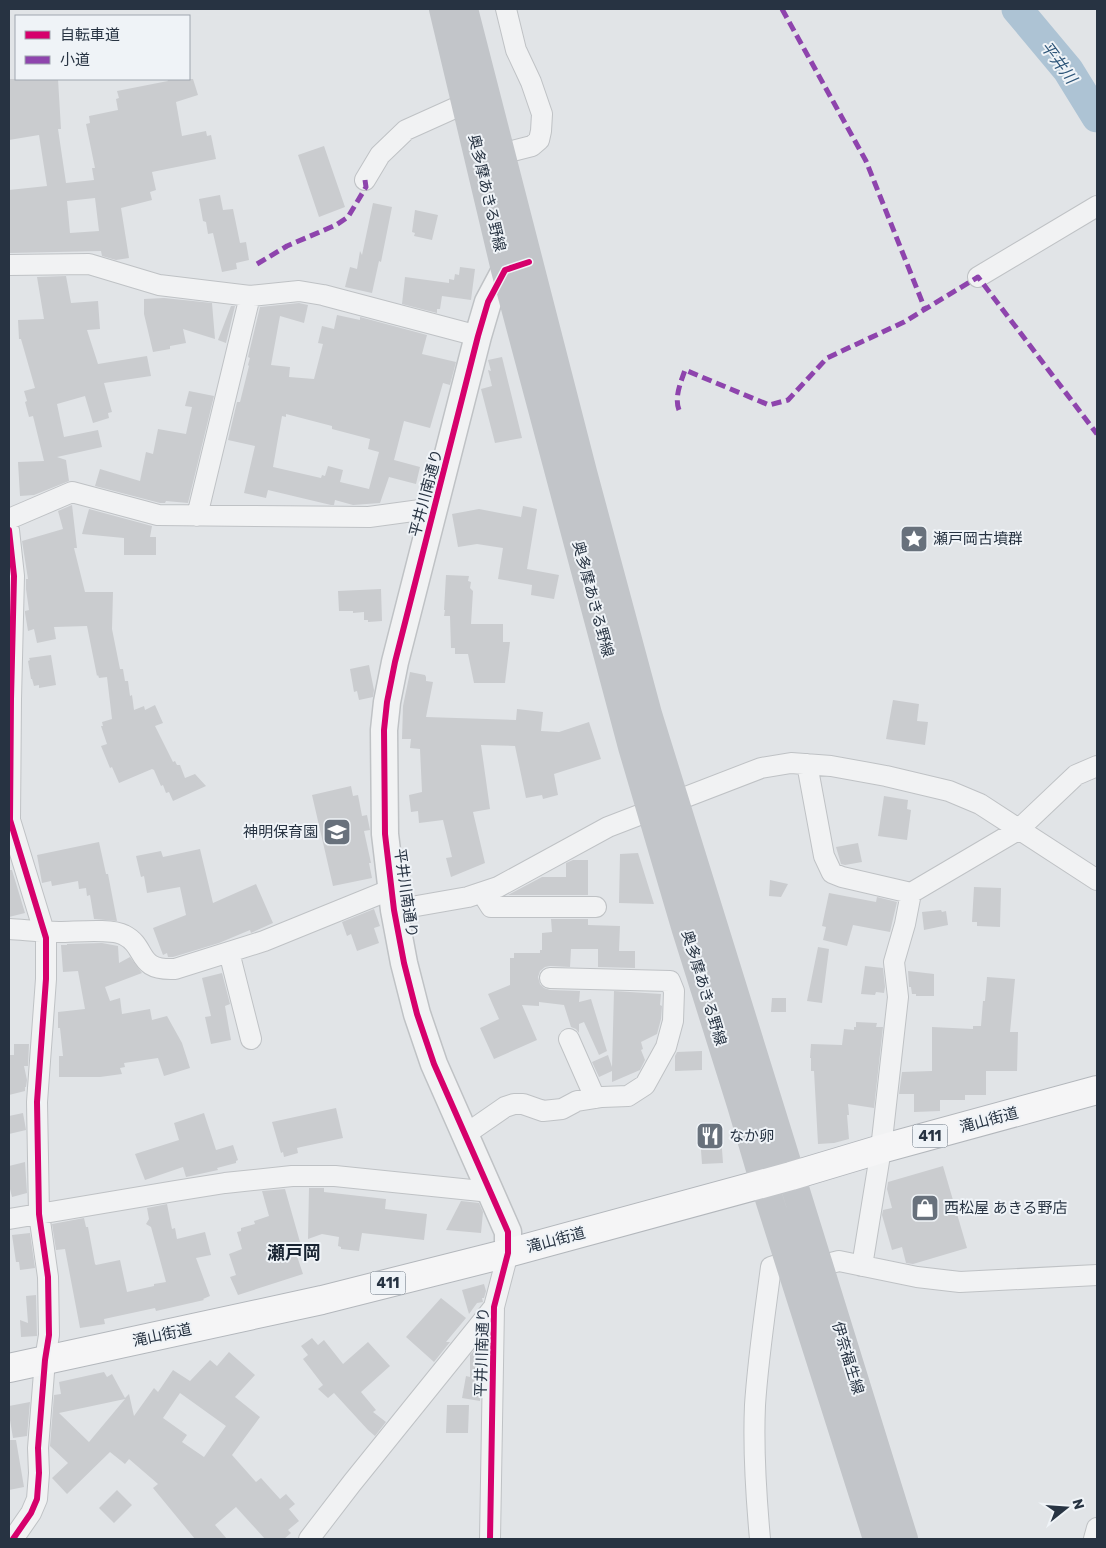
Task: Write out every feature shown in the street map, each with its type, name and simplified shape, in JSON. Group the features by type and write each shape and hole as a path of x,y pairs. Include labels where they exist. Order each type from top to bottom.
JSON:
{"highway":[{"name":"滝山街道","path":"9,1368 322,1300 508,1253 1097,1090"}],"main road":[{"name":"奥多摩あきる野線","path":"443,9 466,103 517,266"},
{"name":"奥多摩あきる野線","path":"464,9 502,154 517,266 562,488 630,738 663,806 791,1176"},
{"name":"奥多摩あきる野線","path":"663,806 686,930 742,1105 764,1183"},
{"name":"伊奈福生線","path":"791,1176 904,1539"},
{"name":"伊奈福生線","path":"764,1183 877,1539"}],"street":[{"path":"502,154 532,146 538,140 541,132 542,114 531,82 516,50 506,9"},
{"path":"365,180 380,154 406,130 466,103"},
{"path":"978,276 1091,209"},
{"path":"9,265 89,264 159,285 250,296 299,290 478,336"},
{"name":"平井川南通り","path":"490,1539 494,1307 508,1253 508,1232 434,1064 404,963 393,899 385,834 385,720 395,662 478,336 488,302 517,266"},
{"path":"197,516 250,296"},
{"path":"9,518 72,492 158,515 369,517 435,508"},
{"path":"9,530 14,576 10,820 46,938 46,979 37,1102 39,1214 48,1277 49,1335 44,1360 38,1448 37,1499 31,1513 13,1539"},
{"path":"9,929 123,934 132,940 150,966 162,970 175,969 393,899 468,897 482,893 498,887 608,827 761,768 791,763 886,776 949,791 980,804 1097,880"},
{"path":"807,764 824,856 832,873 842,878 912,893 1018,830 1076,775 1097,766"},
{"path":"482,893 491,907 596,907"},
{"path":"862,1266 881,1149 898,997 894,962 906,924 912,893"},
{"path":"229,952 251,1039"},
{"path":"466,1134 504,1107 514,1104 523,1104 543,1111 562,1109 577,1101 628,1096 645,1085 666,1047 673,1021 674,991 670,981 550,978"},
{"path":"568,1039 595,1098"},
{"path":"9,1219 192,1188 292,1176 335,1176 491,1192"},
{"path":"760,1539 756,1491 755,1406 762,1335 771,1267 789,1261"},
{"path":"819,1266 839,1261 917,1277 960,1282 1097,1275"},
{"path":"308,1539 494,1307"},
{"path":"1094,1539 1097,1528"}],"building":[{"path":"9,79 58,80 61,129 58,129 66,183 94,180 92,168 95,168 86,124 90,123 89,116 118,110 116,99 119,98 117,91 168,80 193,79 198,95 176,102 182,136 206,131 207,136 211,135 216,159 152,172 156,190 150,192 152,200 121,208 129,258 116,260 102,256 101,251 10,253 9,190 47,186 39,135 9,140","holes":["95,198 99,231 70,233 67,201"]},
{"path":"324,146 345,207 319,217 298,155"},
{"path":"220,195 223,210 233,209 240,243 246,242 249,260 236,263 237,269 222,272 213,233 208,234 206,222 203,221 199,199"},
{"path":"373,203 392,207 381,262 379,261 372,293 345,287 350,267 357,269 360,251 362,255"},
{"path":"415,210 438,215 432,240 414,236 415,233 412,232"},
{"path":"460,267 475,269 471,300 442,296 440,309 437,309 437,313 402,304 405,277 449,283 449,279 454,280 455,274 459,275"},
{"path":"66,276 71,303 98,301 100,329 87,330 98,364 147,356 151,376 104,383 112,412 108,413 109,418 93,423 85,396 57,404 64,437 98,430 102,447 57,457 66,460 69,481 34,495 20,496 18,462 44,461 33,416 29,417 25,402 27,401 24,391 35,388 21,339 19,339 18,320 44,319 37,277"},
{"path":"164,298 212,303 215,339 183,329 186,343 170,346 170,349 153,352 144,314 144,299"},
{"path":"299,303 308,305 304,323 280,316 271,365 290,367 289,377 314,379 323,344 318,343 322,326 334,329 337,315 360,320 360,317 427,335 422,354 456,362 450,385 443,383 430,428 404,421 394,460 420,467 416,484 389,477 380,503 353,505 335,500 334,505 331,505 268,490 266,498 244,493 255,446 228,440 237,402 240,402 249,366 250,358 248,357 260,307","holes":["286,414 332,426 332,429 370,439 368,449 379,452 369,489 340,482 343,470 328,466 325,476 322,475 321,478 273,467 282,416 286,417"]},
{"path":"231,306 235,306 226,343 218,340"},
{"path":"502,357 522,438 495,443 481,389 492,386 488,370 491,371 488,360"},
{"path":"189,391 214,396 188,503 166,501 165,503 160,503 95,486 100,469 140,481 146,452 153,454 158,429 186,434 192,407 185,406"},
{"path":"72,505 77,548 74,548 85,592 113,592 112,629 120,669 123,669 125,681 128,681 134,710 144,706 145,710 155,705 163,723 155,726 173,762 175,761 177,765 180,765 185,778 195,774 206,786 173,801 169,792 166,793 163,785 161,786 154,770 152,769 119,783 112,767 110,768 101,746 107,744 101,726 103,726 102,722 112,719 107,677 99,678 97,676 87,626 54,627 56,639 37,643 34,629 28,631 25,611 29,610 26,589 26,579 28,579 22,541 63,529 58,511"},
{"path":"523,506 537,509 527,569 559,575 554,599 531,595 532,585 498,579 503,548 477,544 458,547 452,514 479,509 521,517"},
{"path":"89,509 152,526 150,537 156,537 156,555 124,555 124,538 82,534"},
{"path":"446,575 469,576 468,581 471,582 470,588 473,591 471,624 503,624 503,642 510,642 505,683 474,683 468,654 455,654 455,648 451,648 450,616 444,616"},
{"path":"381,589 382,621 368,622 368,620 364,620 364,612 339,611 338,591"},
{"path":"51,655 56,685 39,688 39,685 34,686 31,679 29,658"},
{"path":"369,665 374,690 373,697 359,700 357,691 354,692 350,669"},
{"path":"410,672 425,675 426,681 433,682 426,717 516,720 517,709 543,712 541,731 559,732 589,722 601,759 554,774 558,795 543,799 542,795 526,798 515,746 481,745 490,809 473,812 485,863 451,877 446,858 452,857 443,820 419,823 418,811 411,812 409,795 422,792 420,749 410,748 411,739 402,739 403,706"},
{"path":"893,700 919,704 917,721 928,722 925,745 886,739"},
{"path":"351,786 353,796 358,795 362,816 367,815 370,830 364,831 371,863 369,863 372,878 333,886 312,795"},
{"path":"884,796 908,800 907,809 911,810 907,840 878,836"},
{"path":"99,842 106,874 108,874 117,921 94,919 90,895 87,896 86,888 79,889 78,881 52,886 51,881 42,883 37,855"},
{"path":"858,843 862,862 841,864 836,847"},
{"path":"200,849 213,903 256,884 273,923 251,933 250,930 219,943 168,957 167,953 163,955 153,928 186,915 180,887 147,893 144,876 141,877 136,856 161,851 163,857"},
{"path":"638,853 654,904 619,903 620,854"},
{"path":"573,860 588,860 588,895 508,895 542,877 566,877 566,863"},
{"path":"9,870 12,870 25,913 9,917"},
{"path":"770,880 788,884 781,897 769,896"},
{"path":"974,887 1001,888 1000,927 977,926 977,922 972,922"},
{"path":"829,893 876,902 877,897 897,902 890,932 853,925 847,946 823,940 826,927 822,926"},
{"path":"374,909 380,926 374,928 379,943 357,951 351,934 347,936 342,922"},
{"path":"941,910 942,912 946,911 948,925 924,930 922,912"},
{"path":"551,919 588,919 588,925 620,926 619,951 635,951 635,968 598,967 598,949 571,949 570,967 545,967 540,971 538,977 540,984 544,988 580,991 579,1002 591,999 607,1051 599,1055 584,1022 579,1024 579,1033 571,1027 564,1005 539,1002 539,1006 522,1005 537,1040 494,1059 480,1028 499,1019 488,994 510,985 510,958 514,958 514,953 540,953 540,950 542,950 542,933 552,932"},
{"path":"102,943 118,946 119,963 130,957 142,973 105,987 110,1001 120,998 122,1014 150,1009 152,1020 167,1016 182,1043 190,1068 164,1076 158,1058 124,1063 125,1067 120,1068 122,1074 100,1077 59,1077 59,1056 63,1056 60,1028 58,1028 58,1012 85,1009 78,971 63,972 61,945"},
{"path":"818,947 829,949 822,1003 807,1001"},
{"path":"865,966 883,968 884,993 876,992 875,995 861,994"},
{"path":"908,971 934,974 934,996 916,996 916,994 912,994 911,987 909,987"},
{"path":"222,973 230,1004 225,1006 231,1040 211,1044 205,1017 211,1016 202,978"},
{"path":"987,977 1015,979 1010,1032 1018,1032 1017,1071 986,1071 986,1095 965,1095 965,1100 940,1100 940,1111 914,1112 914,1094 899,1094 902,1072 932,1071 932,1027 973,1029 973,1026 981,1026"},
{"path":"614,991 661,994 660,1005 662,1006 657,1034 641,1042 643,1049 641,1050 645,1060 640,1070 612,1082 612,1071 599,1077 592,1062 608,1055 612,1067"},
{"path":"772,998 786,998 786,1012 771,1012"},
{"path":"856,1022 877,1023 876,1027 883,1027 874,1108 848,1104 849,1139 834,1143 818,1144 814,1071 811,1071 810,1058 811,1044 842,1045 844,1029 854,1030"},
{"path":"14,1044 29,1044 28,1066 24,1066 27,1080 25,1091 9,1095 9,1055 14,1055"},
{"path":"702,1051 702,1070 675,1071 675,1056 677,1052"},
{"path":"336,1108 343,1138 297,1148 298,1153 284,1157 283,1152 281,1153 272,1122"},
{"path":"23,1113 26,1130 9,1134 9,1116"},
{"path":"204,1113 216,1150 233,1145 238,1160 236,1163 217,1168 218,1170 186,1177 183,1167 145,1180 135,1154 179,1140 174,1123"},
{"path":"720,1122 723,1163 702,1164 699,1123"},
{"path":"25,1162 27,1193 12,1197 9,1185 9,1166"},
{"path":"943,1166 967,1248 913,1264 906,1263 902,1247 892,1250 882,1215 883,1210 892,1208 887,1189 888,1182"},
{"path":"309,1188 324,1188 324,1192 386,1199 385,1209 427,1214 424,1240 362,1233 359,1251 341,1249 338,1246 339,1237 322,1234 308,1239"},
{"path":"285,1189 300,1242 293,1244 303,1274 238,1295 230,1277 236,1275 229,1254 242,1249 237,1232 241,1231 241,1228 255,1224 254,1221 269,1216 262,1191"},
{"path":"461,1201 479,1203 483,1212 481,1233 446,1230"},
{"path":"167,1204 172,1229 175,1228 177,1239 205,1232 211,1255 196,1258 210,1296 204,1300 156,1311 155,1308 104,1319 105,1324 80,1328 65,1249 56,1250 52,1224 84,1218 86,1227 88,1227 95,1264 120,1260 127,1292 166,1282 151,1227 146,1224 149,1219 147,1208"},
{"path":"30,1233 35,1268 20,1270 19,1262 16,1262 12,1235"},
{"path":"484,1284 486,1291 484,1298 482,1298 483,1302 477,1303 469,1314 462,1290"},
{"path":"36,1295 37,1336 21,1337 20,1320 28,1323 26,1296"},
{"path":"441,1298 466,1318 446,1342 450,1342 434,1362 406,1337"},
{"path":"312,1338 318,1345 324,1340 343,1364 368,1342 390,1366 361,1392 376,1410 373,1412 386,1422 375,1436 334,1393 328,1398 318,1389 323,1385 303,1359 308,1355 301,1346"},
{"path":"480,1344 480,1401 462,1398 466,1376 470,1377 470,1355"},
{"path":"229,1352 255,1375 235,1397 260,1417 232,1455 256,1482 261,1478 280,1499 286,1494 295,1504 289,1509 299,1521 288,1530 291,1533 284,1539 265,1539 236,1507 215,1525 227,1539 195,1539 153,1488 158,1484 129,1459 125,1464 110,1452 67,1494 52,1478 68,1463 50,1446 54,1395 61,1394 59,1382 104,1372 107,1377 112,1374 125,1398 129,1394 134,1416 154,1388 158,1392 173,1370 190,1381 210,1360 217,1366","holes":["180,1393 226,1426 204,1457 182,1442 187,1435 163,1418","125,1399 89,1442 59,1413"]},
{"path":"30,1402 27,1436 13,1438 9,1406"},
{"path":"447,1405 469,1405 468,1433 446,1433"},
{"path":"9,1440 16,1440 24,1487 9,1490"},
{"path":"117,1490 132,1505 114,1523 99,1508"}],"waterway":[{"name":"平井川","path":"1017,9 1068,70 1097,117"}],"marked path":[{"path":"782,9 866,161 925,309"},
{"path":"257,264 287,246 336,225 348,217 366,187 365,180"},
{"path":"679,410 677,400 685,370 769,405 788,400 827,358 904,322 978,277 1097,434"}],"cycle path":[{"path":"490,1539 494,1307 508,1253 508,1232 434,1064 417,1014 404,963 394,910 385,834 384,730 387,702 395,662 488,302 505,270 529,262"},
{"path":"9,530 14,576 10,820 46,938 46,979 37,1102 39,1214 48,1277 49,1335 45,1360 38,1448 37,1499 31,1513 13,1539"}],"place":[{"name":"瀬戸岡古墳群","path":"914,539"},
{"name":"神明保育園","path":"337,832"},
{"name":"なか卵","path":"710,1136"},
{"name":"西松屋 あきる野店","path":"925,1208"}],"district":[{"name":"瀬戸岡","path":"294,1253"}]}
